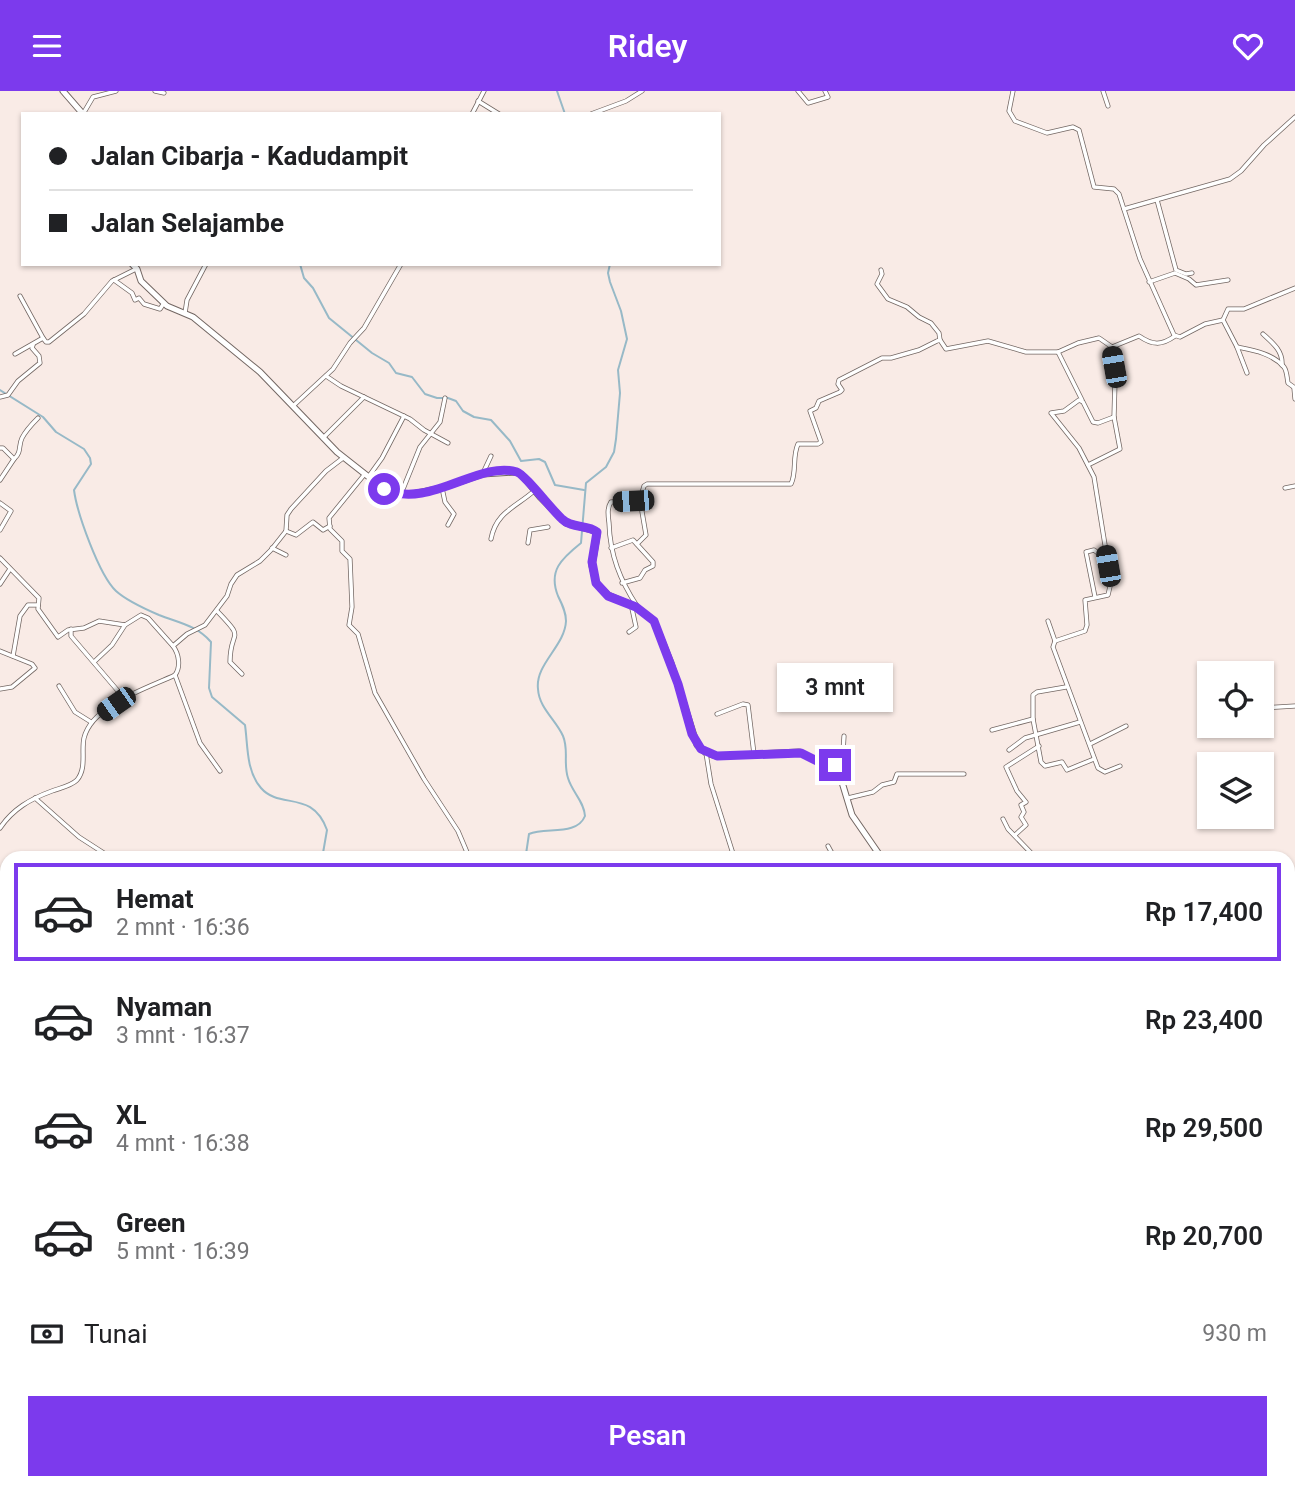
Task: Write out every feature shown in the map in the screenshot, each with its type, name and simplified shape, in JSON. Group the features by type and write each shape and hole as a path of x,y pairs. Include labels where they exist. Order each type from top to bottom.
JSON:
{"street":[{"path":"63,91 81,112"},
{"path":"84,112 95,95 116,91"},
{"path":"155,91 164,93"},
{"path":"473,112 484,91"},
{"path":"596,112 626,101 642,91"},
{"path":"798,91 807,103 828,97 825,91"},
{"path":"1013,91 1009,111 1015,121 1047,133 1073,127 1078,129 1094,187 1117,191 1149,282 1175,336"},
{"path":"1103,91 1108,106"},
{"path":"478,101 496,112"},
{"path":"1124,209 1230,179 1295,117"},
{"path":"1157,200 1176,270 1192,273"},
{"path":"184,313 187,300 205,266"},
{"path":"293,407 326,376 364,328 400,266"},
{"path":"20,296 47,343 86,311 114,280 134,267 141,281 164,303 196,320 265,376 343,457 384,489 401,494 416,494 483,474 518,472 563,520 595,530 597,534 592,562 596,583 608,596 638,608 655,624 697,745 706,753 717,756 801,753 817,761 834,764"},
{"path":"881,270 877,284 879,288 893,302 907,307 931,323 946,349 988,341 1026,352 1058,352 1099,338 1112,347"},
{"path":"1149,282 1175,273 1191,279 1196,285 1228,280"},
{"path":"114,280 132,293 135,300 139,298 144,304 160,309 164,303"},
{"path":"1223,320 1228,309 1244,309 1295,289"},
{"path":"1112,347 1139,336 1152,344 1161,344 1205,324 1223,320"},
{"path":"1223,320 1247,373"},
{"path":"1264,334 1277,348 1282,365"},
{"path":"15,354 43,338"},
{"path":"637,544 646,535 640,500 644,486 792,484 794,456 798,444 821,442 810,411 816,408 819,401 842,390 838,384 839,380 882,358 919,350 940,340"},
{"path":"0,397 8,395 18,381 40,363 39,356 32,348 33,344"},
{"path":"1088,465 1120,449 1114,417 1112,347"},
{"path":"1237,347 1255,350 1282,365 1286,370 1288,383 1294,388 1295,399"},
{"path":"1058,352 1093,422 1098,423 1114,417"},
{"path":"326,376 404,416 448,443"},
{"path":"323,437 364,397"},
{"path":"401,494 420,447 440,422 445,398"},
{"path":"1055,641 1084,631 1087,625 1086,600 1105,597 1110,591 1099,494 1094,477 1079,448 1051,413 1064,411 1077,401 1083,402"},
{"path":"404,416 382,458 331,515 330,526 342,543 343,552 350,559 352,607 349,625 358,633 375,693 424,779 458,831 466,851"},
{"path":"0,480 20,453 20,441 37,418"},
{"path":"0,448 3,447 14,459"},
{"path":"483,474 492,456"},
{"path":"173,646 187,634 205,625 217,611 237,575 260,561 286,531 287,515 291,509 343,457"},
{"path":"1285,488 1295,486"},
{"path":"442,488 445,502 454,514 449,525"},
{"path":"491,539 500,516 534,491"},
{"path":"638,608 622,583 611,548 609,503 640,500"},
{"path":"0,503 11,511 0,530"},
{"path":"286,531 295,536 311,523 323,530 330,526"},
{"path":"528,543 531,529 548,527"},
{"path":"611,548 631,540 652,560 653,566 645,570 640,578 622,583"},
{"path":"272,548 286,555"},
{"path":"1096,597 1086,552 1106,552"},
{"path":"0,558 39,598 39,611 57,636 60,637 71,629 84,628 101,621 125,625"},
{"path":"0,584 10,569"},
{"path":"13,656 22,611 28,605 38,604"},
{"path":"629,632 636,627 631,604"},
{"path":"217,611 236,631 230,661 242,674"},
{"path":"94,662 112,645 125,625 138,616 144,616 177,653 176,675 200,743 219,771"},
{"path":"1048,621 1055,641 1053,647 1098,768 1103,771 1120,767"},
{"path":"71,629 71,636 124,698"},
{"path":"0,651 33,664 34,669 12,687 0,689"},
{"path":"0,828 15,810 78,779 82,767 84,738 91,722 124,698 176,675"},
{"path":"59,686 78,715 91,722"},
{"path":"1067,687 1034,692 1033,719 1041,762 1045,766 1061,761 1068,770 1094,759"},
{"path":"717,714 743,704 748,705 754,754"},
{"path":"1274,707 1295,706"},
{"path":"992,730 1033,719"},
{"path":"1009,750 1025,738 1080,722"},
{"path":"1090,744 1126,726"},
{"path":"834,764 843,752 844,736"},
{"path":"1015,835 1026,825 1021,817 1024,812 1021,805 1026,802 1017,791 1006,767 1039,746"},
{"path":"706,753 714,795 732,851"},
{"path":"834,764 855,820 877,851"},
{"path":"846,798 873,792 882,785 894,782 897,774 964,774"},
{"path":"35,798 79,837 101,851"},
{"path":"1003,819 1030,851"},
{"path":"828,846 831,851"}],"waterway":[{"path":"557,91 564,112"},
{"path":"301,266 304,278 313,288 329,318 372,353 389,363 396,373 412,377 425,394 456,401 463,411 474,417 491,420 510,441 521,461 539,459 545,462 555,485 584,490"},
{"path":"526,851 529,834 568,829 581,822 585,816 568,778 563,736 541,702 538,680 545,663 561,639 566,621 565,611 555,587 556,572 562,560 581,543 586,483 606,467 614,452 620,393 618,370 627,339 621,311 610,282 610,266"},
{"path":"0,390 43,417 56,432 84,449 91,464 74,490 84,528 109,583 136,605 193,628 211,642 209,688 212,697 245,725 248,758 256,781 269,794 305,804 321,817 327,830 323,851"}],"route":[{"path":"384,489 403,495 440,488 483,474 507,471 521,474 566,523 592,528 597,532 592,562 596,583 608,596 636,607 654,621 678,684 692,734 701,749 713,756 801,753 817,761 835,765"}]}
